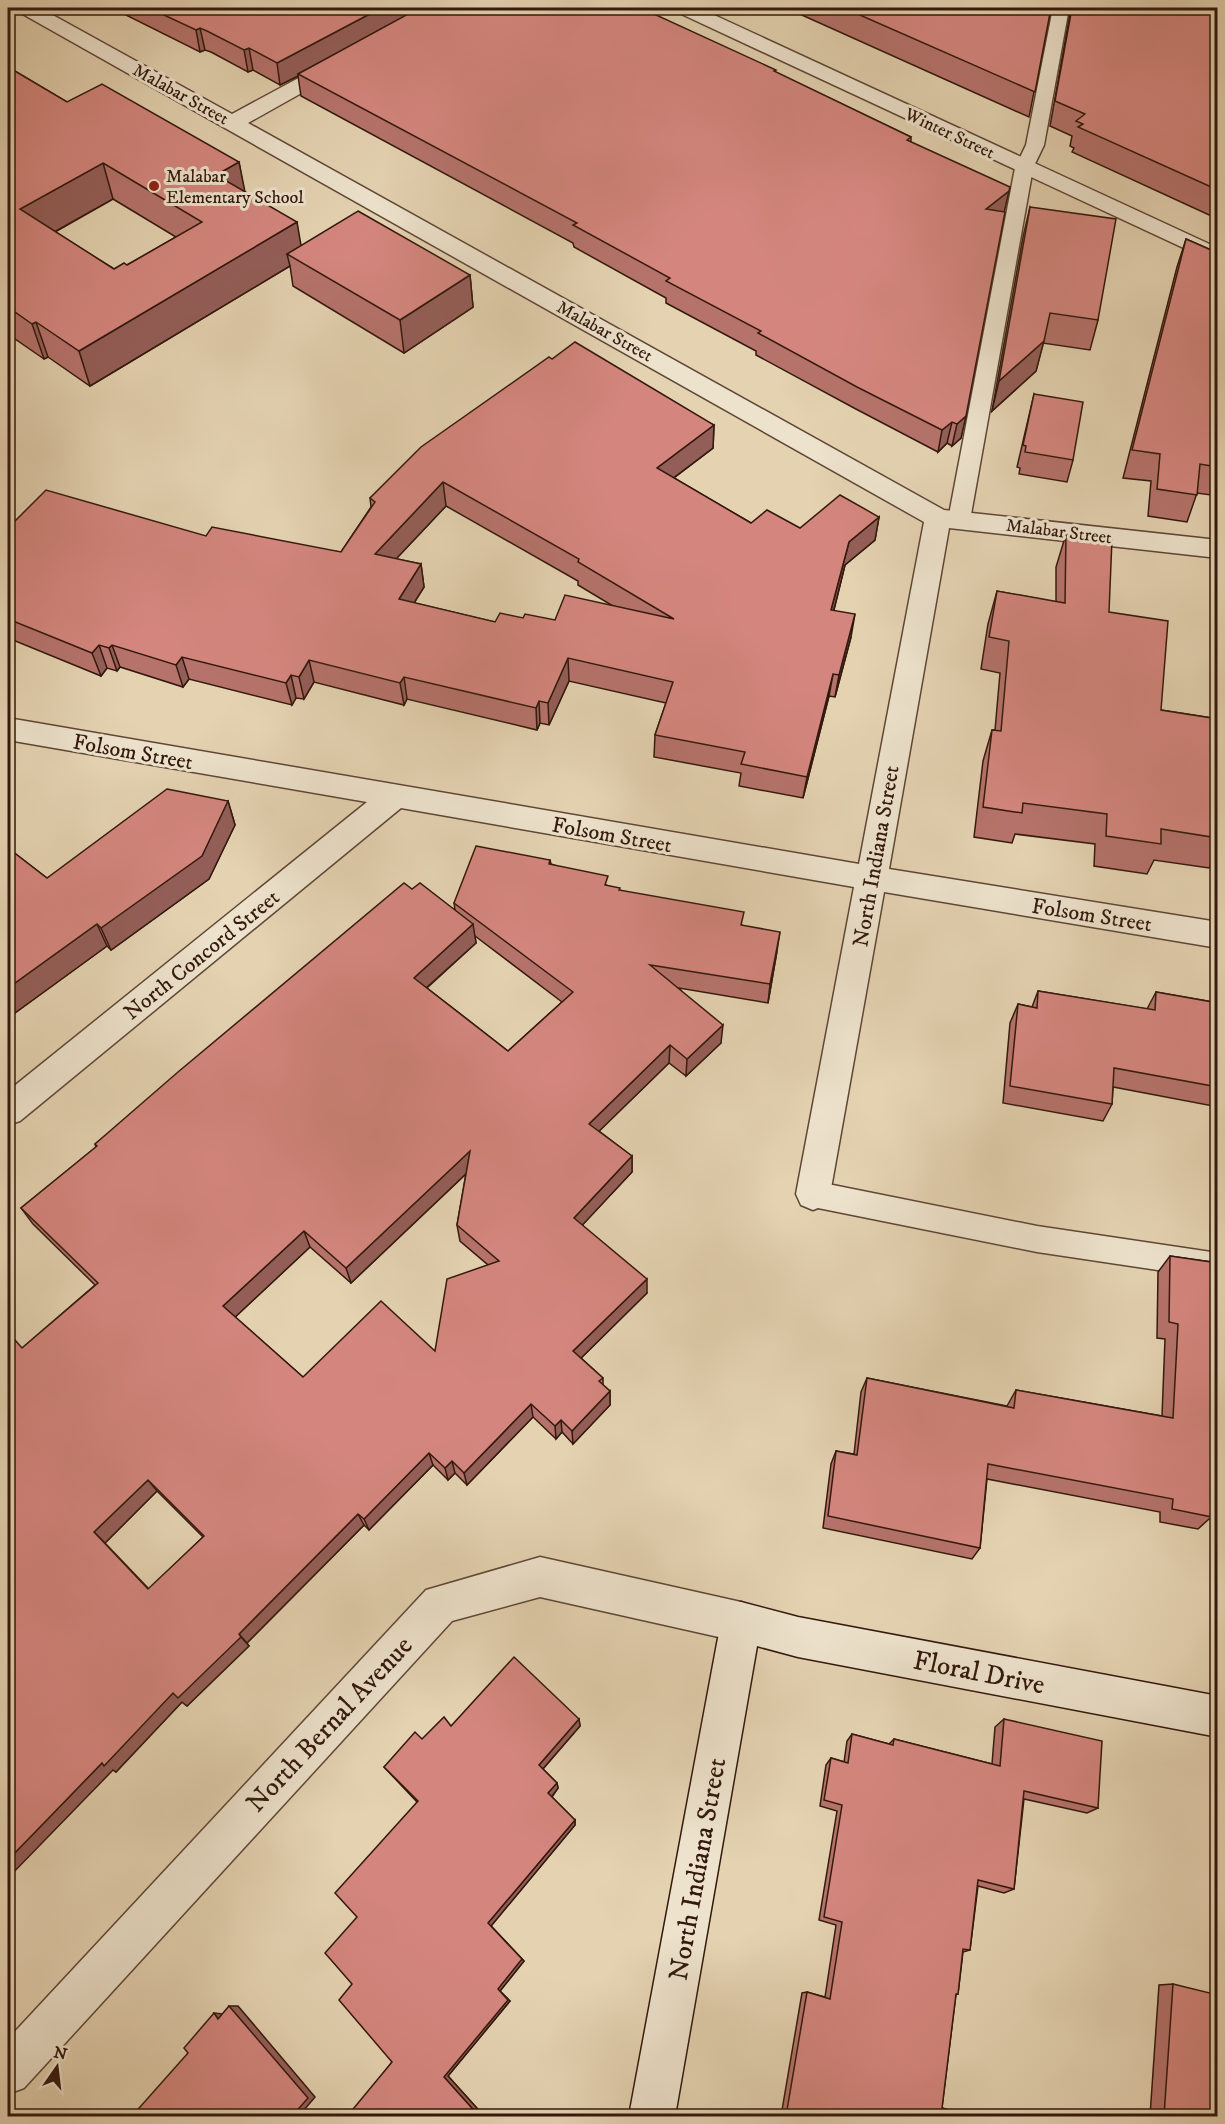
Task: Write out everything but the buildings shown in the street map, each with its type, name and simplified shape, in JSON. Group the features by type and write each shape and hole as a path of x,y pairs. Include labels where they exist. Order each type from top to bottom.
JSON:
{"street":[{"name":"Malabar Street","path":"26,8 948,519 1218,549"},
{"name":"Winter Street","path":"684,8 1218,257"},
{"path":"233,122 357,54"},
{"name":"North Indiana Street","path":"813,1194 871,878 948,519"},
{"name":"Folsom Street","path":"8,729 394,797 1218,935"},
{"name":"North Concord Street","path":"8,1111 394,797"},
{"name":"North Bernal Avenue","path":"8,2072 440,1604 540,1577 741,1622"},
{"name":"North Indiana Street","path":"652,2116 741,1622"},
{"name":"Floral Drive","path":"741,1622 798,1637 1218,1718"}],"lane":[{"path":"948,519 1024,168 1035,145 1061,8"},
{"path":"813,1194 1037,1239 1218,1266"}],"place":[{"name":"Malabar Elementary School","path":"154,186"}]}
